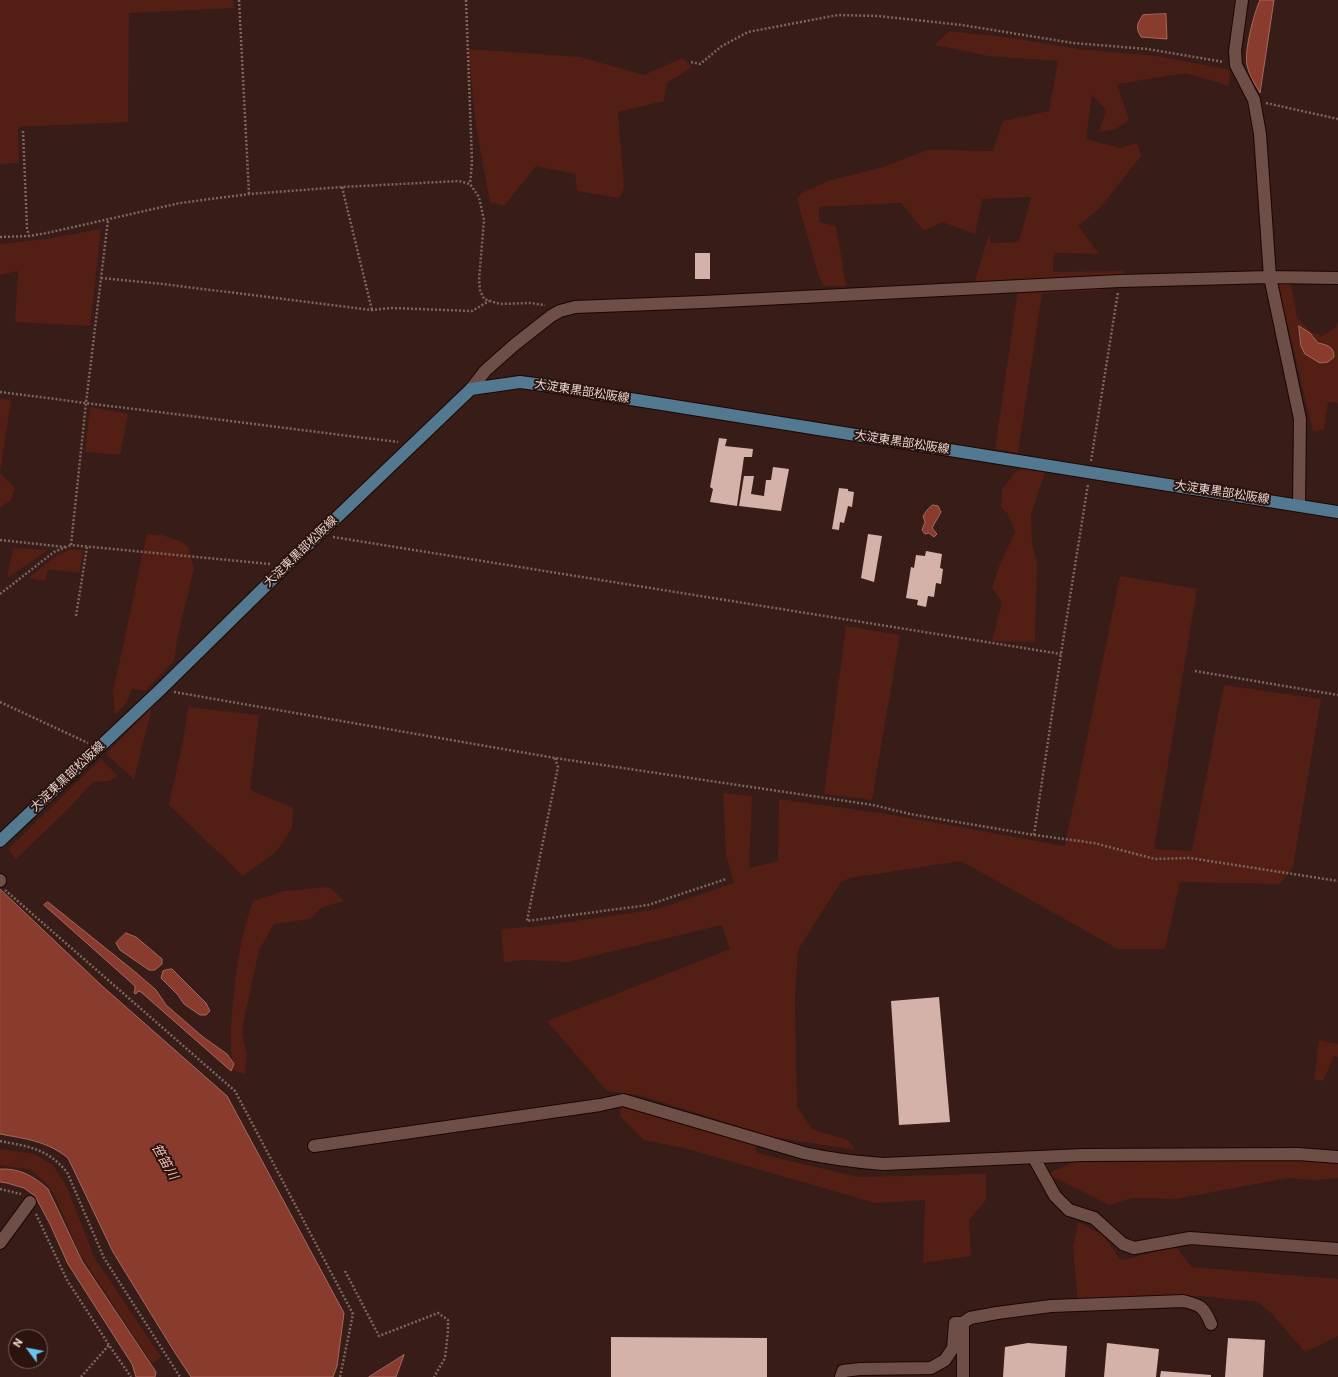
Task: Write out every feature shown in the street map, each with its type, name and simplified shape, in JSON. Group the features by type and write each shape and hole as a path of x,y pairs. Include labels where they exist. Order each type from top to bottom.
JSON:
{"main road":[{"name":"大淀東黒部松阪線","path":"0,841 160,690 281,571 471,389 520,382 543,385 1338,512"}],"street":[{"path":"1242,0 1234,51 1236,65 1254,100 1260,134 1270,277 1300,419 1299,505"},
{"path":"471,389 485,371 513,346 551,316 560,311 575,307 1120,281 1270,277 1338,278"},
{"path":"314,1146 600,1105 623,1100 804,1152 832,1159 856,1162 884,1164 1083,1155 1298,1154 1338,1157"},
{"path":"1034,1158 1055,1196 1069,1210 1094,1218 1123,1244 1134,1248 1190,1238 1338,1249"},
{"path":"0,1243 30,1202"},
{"path":"841,1377 843,1371 860,1369 931,1368 945,1360 953,1348 955,1323 963,1323 970,1318 997,1313 1052,1306 1183,1301 1198,1305 1207,1313 1212,1324"},
{"path":"963,1323 963,1377"}],"path":[{"path":"239,0 248,194"},
{"path":"466,0 472,162 470,184 479,197 484,220 479,280 480,290 484,299 500,304 530,303 551,306 560,311"},
{"path":"691,62 700,64 722,46 748,32 838,16 866,15 962,25 1073,44 1147,50 1221,61 1236,65"},
{"path":"1254,100 1338,119"},
{"path":"23,131 29,236"},
{"path":"0,237 29,236 48,233 180,203 248,194 342,187 459,181 470,184"},
{"path":"342,187 372,310"},
{"path":"71,545 108,220"},
{"path":"101,278 163,284 372,310 391,308 472,311 489,301"},
{"path":"1034,835 1060,654 1120,281"},
{"path":"0,392 399,442 409,448"},
{"path":"319,535 1060,654"},
{"path":"0,540 66,547"},
{"path":"0,594 54,552 71,545 275,565 281,571"},
{"path":"76,616 87,546"},
{"path":"1195,671 1338,695"},
{"path":"160,690 555,758 873,805 910,814 1034,835 1094,843 1156,858 1190,858 1338,881"},
{"path":"0,702 87,742 95,751"},
{"path":"555,758 558,767 527,921 648,905 726,879"},
{"path":"0,886 235,1092 353,1314 340,1377"},
{"path":"0,1141 36,1148 49,1155 68,1172 104,1258 180,1377"},
{"path":"0,1189 22,1194 30,1202 67,1280 131,1377"},
{"path":"345,1270 379,1336 438,1313 448,1320 445,1358 434,1377"},
{"path":"81,1377 109,1345"}],"shaded area":[{"path":"0,0 233,0 234,8 129,13 128,122 18,127 19,163 0,164"},
{"path":"949,31 1006,37 1079,49 1157,56 1230,70 1229,86 1186,73 1117,84 1129,120 1116,129 1099,132 1106,110 1092,95 1086,139 1120,148 1137,143 1141,156 1099,209 1078,226 1099,254 1054,253 1053,272 1123,271 1129,277 1041,281 975,281 989,234 991,243 1019,242 1031,197 982,199 975,234 942,222 924,231 901,203 819,207 819,222 836,226 846,286 823,286 797,199 802,193 828,181 880,168 927,150 993,151 1003,121 1049,111 1058,61 988,56 935,45"},
{"path":"468,49 580,57 644,75 682,58 692,67 667,83 664,101 618,112 624,188 619,198 577,191 575,174 536,166 504,206 490,202 476,126"},
{"path":"101,229 90,326 15,322 18,271 0,275 0,244 45,239"},
{"path":"1278,283 1291,284 1297,317 1310,331 1322,336 1335,328 1338,321 1338,403 1328,402 1324,429 1313,432"},
{"path":"1106,284 1102,290 1042,293 1018,453 995,449 1018,291"},
{"path":"0,398 11,400 0,473"},
{"path":"90,407 128,414 120,455 85,452"},
{"path":"1023,469 1045,472 1031,514 1032,544 1037,564 1035,642 992,641 1002,602 992,588 1000,564 1015,532 1007,513 1001,507 1002,490 1016,471"},
{"path":"0,473 15,488 11,500 0,508"},
{"path":"147,534 162,535 180,541 188,547 194,568 177,640 174,661 145,691 132,689 126,703 115,715 113,692"},
{"path":"13,548 48,550 7,578"},
{"path":"69,550 83,550 80,573 48,569 45,581 28,578 57,555"},
{"path":"1120,576 1197,589 1154,849 1192,851 1224,685 1321,699 1293,867 1280,884 1180,882 1165,949 1118,949 961,861 850,878 841,882 798,950 795,1000 797,1106 812,1129 848,1140 855,1150 773,1137 642,1096 607,1091 547,1021 730,949 722,925 568,962 525,960 504,962 501,929 540,926 658,909 734,883 726,854 723,793 752,796 749,868 778,861 779,799 887,814 1065,846"},
{"path":"846,626 900,635 872,800 824,794"},
{"path":"152,707 134,779 106,754"},
{"path":"188,707 259,715 250,790 293,808 292,828 277,851 243,876 169,805 183,741"},
{"path":"101,759 118,776 109,781 93,782 67,810 16,859 8,849"},
{"path":"329,887 344,901 322,907 310,919 274,924 259,950 242,1030 247,1056 245,1074 232,1070 231,1035 235,981 240,948 253,901 284,891"},
{"path":"1319,1040 1338,1044 1338,1057 1334,1056 1323,1081 1314,1079"},
{"path":"621,1105 754,1142 757,1153 858,1177 986,1174 986,1200 969,1220 971,1256 923,1263 925,1200 875,1203 688,1149 644,1140 620,1116"},
{"path":"0,1149 34,1154 53,1165 67,1187 94,1257 161,1357 152,1363 80,1254 55,1196 46,1183 31,1170 0,1165"},
{"path":"1303,1159 1338,1164 1338,1178 1314,1180 1288,1178 1176,1199 1132,1198 1109,1205 1047,1174 1074,1162"},
{"path":"1078,1222 1103,1235 1121,1260 1176,1247 1192,1267 1338,1279 1338,1336 1305,1352 1272,1314 1258,1302 1201,1296 1078,1304 1073,1247"}],"water":[{"path":"1260,0 1274,0 1260,93 1249,72 1246,59 1250,32"},
{"path":"1166,14 1167,39 1141,37 1138,31 1138,26 1143,15"},
{"path":"1299,326 1310,333 1318,343 1327,345 1331,348 1334,353 1334,357 1328,362 1320,363 1305,354 1301,346"},
{"path":"933,505 938,506 941,512 932,528 937,534 934,537 929,533 925,534 922,530 925,522 923,516"},
{"name":"笹笛川","path":"0,889 101,985 227,1096 344,1313 337,1366 333,1377 191,1377 113,1252 68,1158 44,1144 0,1134"},
{"path":"48,902 134,971 156,990 166,1005 203,1037 227,1054 234,1064 231,1071 141,992 138,991 136,994 134,993 135,986 44,905"},
{"path":"126,933 136,937 162,959 162,964 155,970 149,970 120,950 116,943"},
{"path":"172,969 206,1003 210,1011 206,1015 200,1015 184,1004 178,995 161,978 163,971"},
{"path":"0,1169 20,1171 37,1180 48,1189 82,1261 156,1372 155,1377 136,1377 132,1364 68,1264 50,1224 35,1196 24,1188 0,1182"},
{"path":"404,1355 396,1377 369,1377"}],"building":[{"path":"695,253 710,253 710,279 695,279"},
{"path":"719,438 727,439 725,446 753,449 752,457 744,457 737,506 710,502 713,489 710,487"},
{"path":"773,467 789,469 781,511 739,506 744,476 754,476 751,494 764,496 766,480 771,480"},
{"path":"839,488 848,489 848,491 854,492 852,507 848,506 844,523 840,522 839,530 832,529"},
{"path":"868,534 882,536 874,582 861,578"},
{"path":"926,551 942,554 940,568 943,569 941,584 936,583 934,597 928,596 926,607 917,605 918,600 906,598 911,567 914,568 916,555 925,556"},
{"path":"939,997 950,1122 899,1125 891,1001"},
{"path":"611,1337 767,1338 767,1377 611,1377"},
{"path":"1228,1338 1265,1340 1263,1377 1225,1377"},
{"path":"1028,1343 1067,1346 1065,1377 1003,1377 1005,1347"},
{"path":"1107,1343 1159,1349 1156,1377 1104,1377"},
{"path":"1161,1371 1211,1375 1211,1377 1160,1377"}]}
